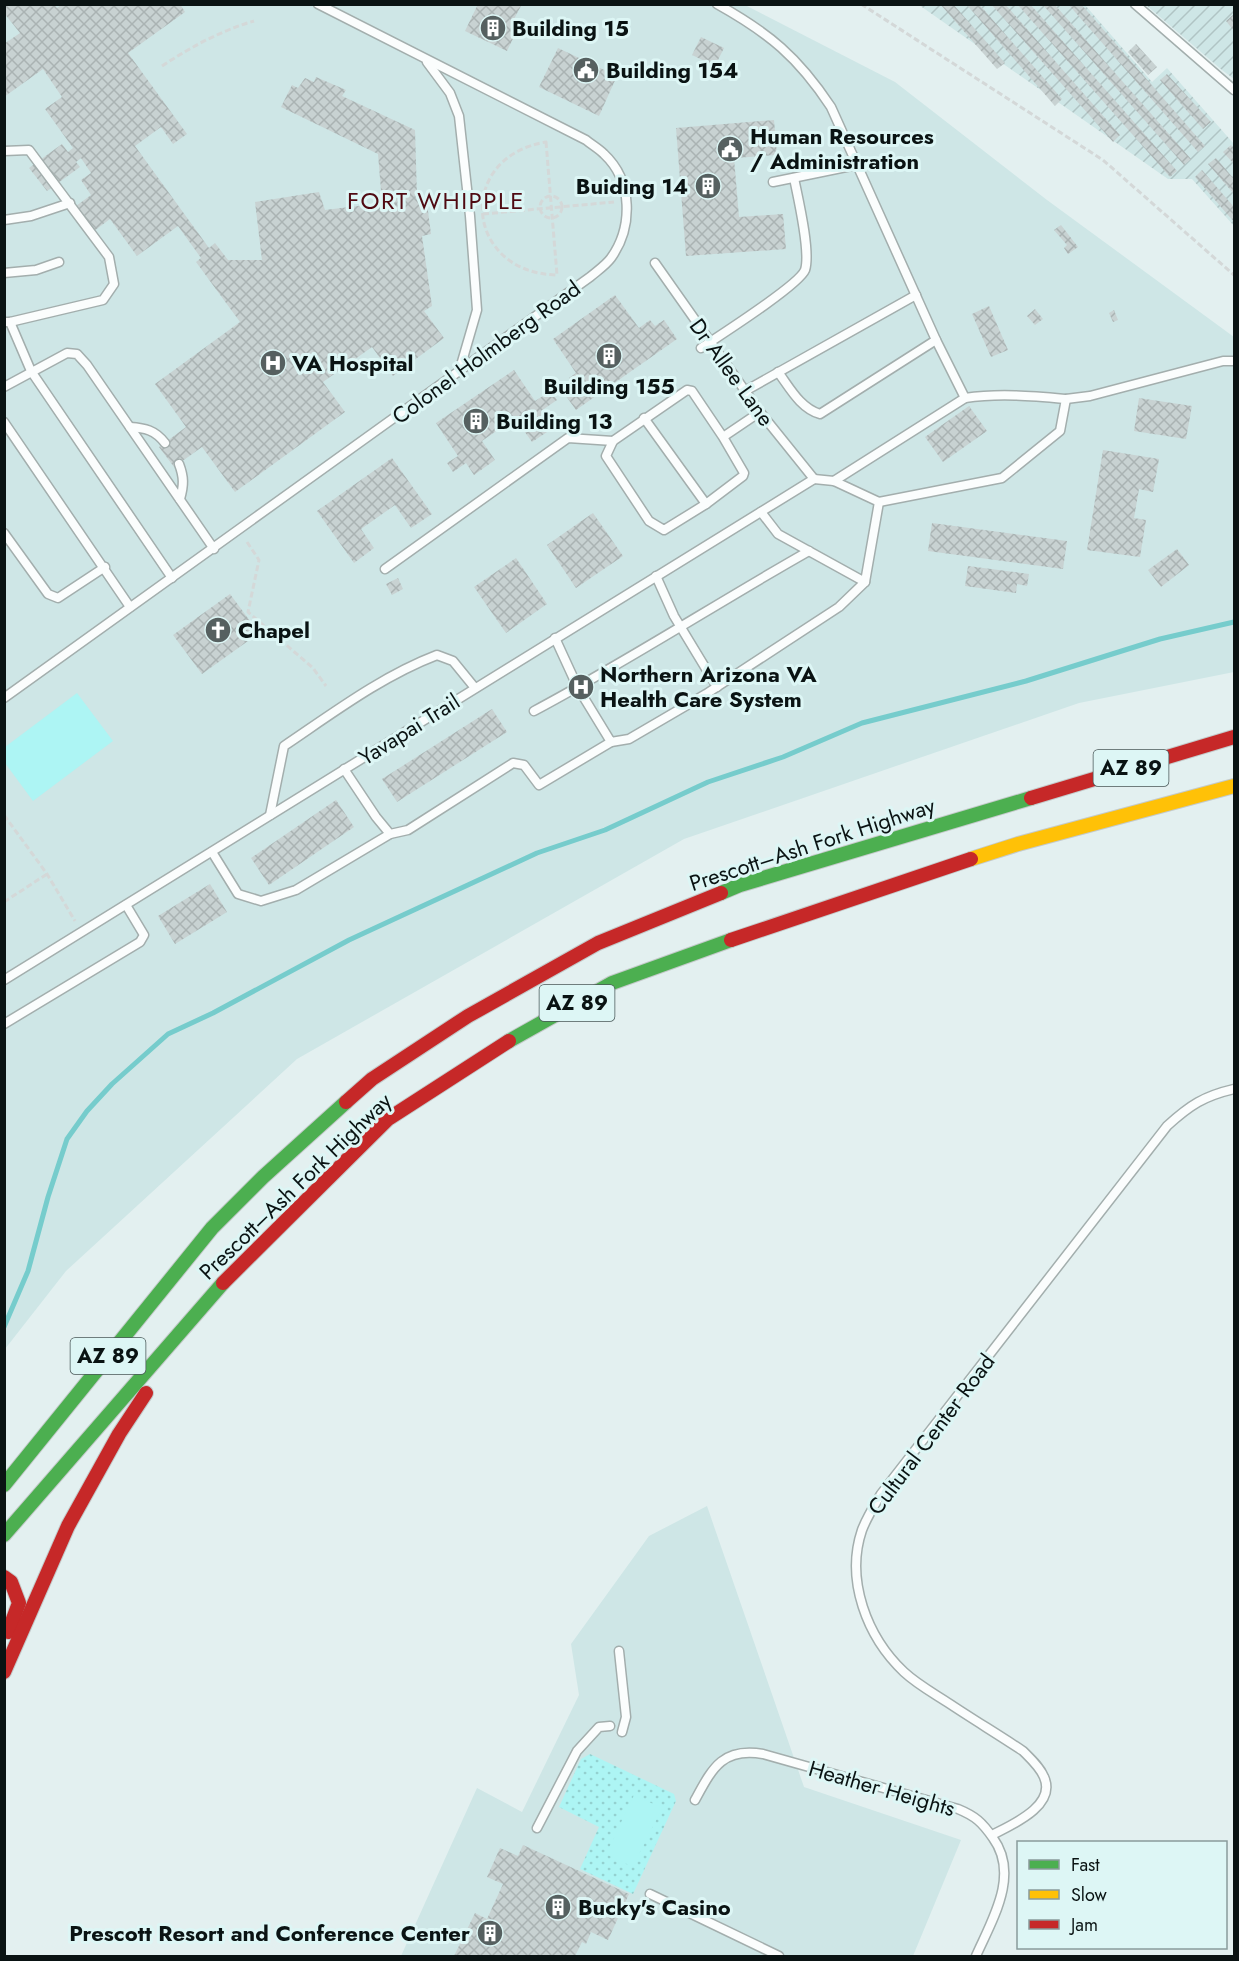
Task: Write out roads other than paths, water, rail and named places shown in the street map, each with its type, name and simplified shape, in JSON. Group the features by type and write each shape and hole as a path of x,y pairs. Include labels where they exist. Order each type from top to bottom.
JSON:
{"main road":[{"name":"Prescott–Ash Fork Highway","path":"4,1485 212,1228 263,1177 372,1079 468,1016 598,943 740,885 1234,736"},
{"name":"Prescott–Ash Fork Highway","path":"4,1535 214,1293 388,1119 488,1053 612,983 746,934 1018,844 1234,786"},
{"path":"4,1672 68,1526 119,1434 214,1293"},
{"path":"4,1577 11,1582 19,1603 4,1641"}],"lane":[{"name":"Colonel Holmberg Road","path":"4,698 590,277 610,259 623,236 627,218 627,200 620,176 606,155 586,140 318,4"},
{"path":"717,4 752,23 786,51 812,78 831,107 936,340 965,398"},
{"path":"1135,4 1234,90"},
{"path":"424,59 450,93 459,117 477,310 459,372"},
{"path":"4,151 29,150 109,257 114,284 103,300 7,322 31,371 172,578"},
{"path":"773,182 856,165"},
{"path":"701,348 792,285 805,271 806,252 795,178"},
{"path":"4,220 31,216 70,203"},
{"path":"4,273 36,270 59,262"},
{"name":"Dr Allee Lane","path":"655,263 709,343 760,412 814,478"},
{"path":"745,391 916,295"},
{"path":"778,372 810,411 820,414 936,340"},
{"path":"4,387 67,352 77,354 214,549"},
{"path":"834,481 965,398 988,394 1066,399 1090,396 1223,361 1234,361"},
{"path":"687,390 692,391 723,437 744,473 743,476 706,504 664,530 649,520 606,456 613,441 687,390"},
{"path":"814,478 834,481 879,502 1002,478 1060,431 1066,399"},
{"path":"723,437 760,412"},
{"path":"644,418 706,504"},
{"path":"4,422 105,567 130,607"},
{"path":"130,427 144,428 158,433 165,443"},
{"path":"385,569 568,438 613,441"},
{"path":"179,464 184,476 180,499"},
{"name":"Yavapai Trail","path":"4,980 814,478"},
{"path":"212,852 238,894 261,902 296,890 390,834 408,830 513,763 524,765 539,785 611,742 629,739 717,687 839,607 865,582 879,502"},
{"path":"761,512 778,534 865,582"},
{"path":"4,532 48,594 58,598 105,567"},
{"path":"534,711 578,688 810,551"},
{"path":"656,576 681,628 717,687"},
{"path":"555,638 578,688 611,742"},
{"path":"270,815 284,746 347,703 412,664 437,655 453,662 475,688"},
{"path":"344,769 390,834"},
{"path":"4,1024 140,942 144,934 126,905"},
{"name":"Cultural Center Road","path":"992,1835 1028,1816 1038,1806 1047,1789 1044,1777 1023,1751 921,1685 905,1673 887,1652 870,1625 858,1588 855,1569 862,1532 881,1494 1167,1126 1185,1109 1204,1097 1234,1089"},
{"path":"619,1651 626,1717 622,1732"},
{"path":"537,1828 577,1751 599,1727 610,1726"},
{"name":"Heather Heights","path":"695,1800 714,1767 729,1755 746,1751 958,1809 976,1817 999,1846 1004,1862 1004,1884 1000,1902 976,1956"},
{"path":"650,1894 779,1956"}],"waterway":[{"path":"4,1327 28,1271 67,1139 87,1111 112,1084 168,1034 213,1013 349,940 537,853 605,830 708,782 783,757 862,723 1026,681 1160,639 1234,622"}],"place":[{"name":"Building 15","path":"493,28"},
{"name":"Building 154","path":"586,70"},
{"name":"Human Resources / Administration","path":"730,149"},
{"name":"Buiding 14","path":"708,186"},
{"name":"Building 155","path":"609,356"},
{"name":"VA Hospital","path":"273,363"},
{"name":"Building 13","path":"476,421"},
{"name":"Chapel","path":"218,630"},
{"name":"Northern Arizona VA Health Care System","path":"581,687"},
{"name":"Bucky's Casino","path":"558,1907"},
{"name":"Prescott Resort and Conference Center","path":"490,1933"}],"district":[{"name":"FORT WHIPPLE","path":"436,200"}]}
